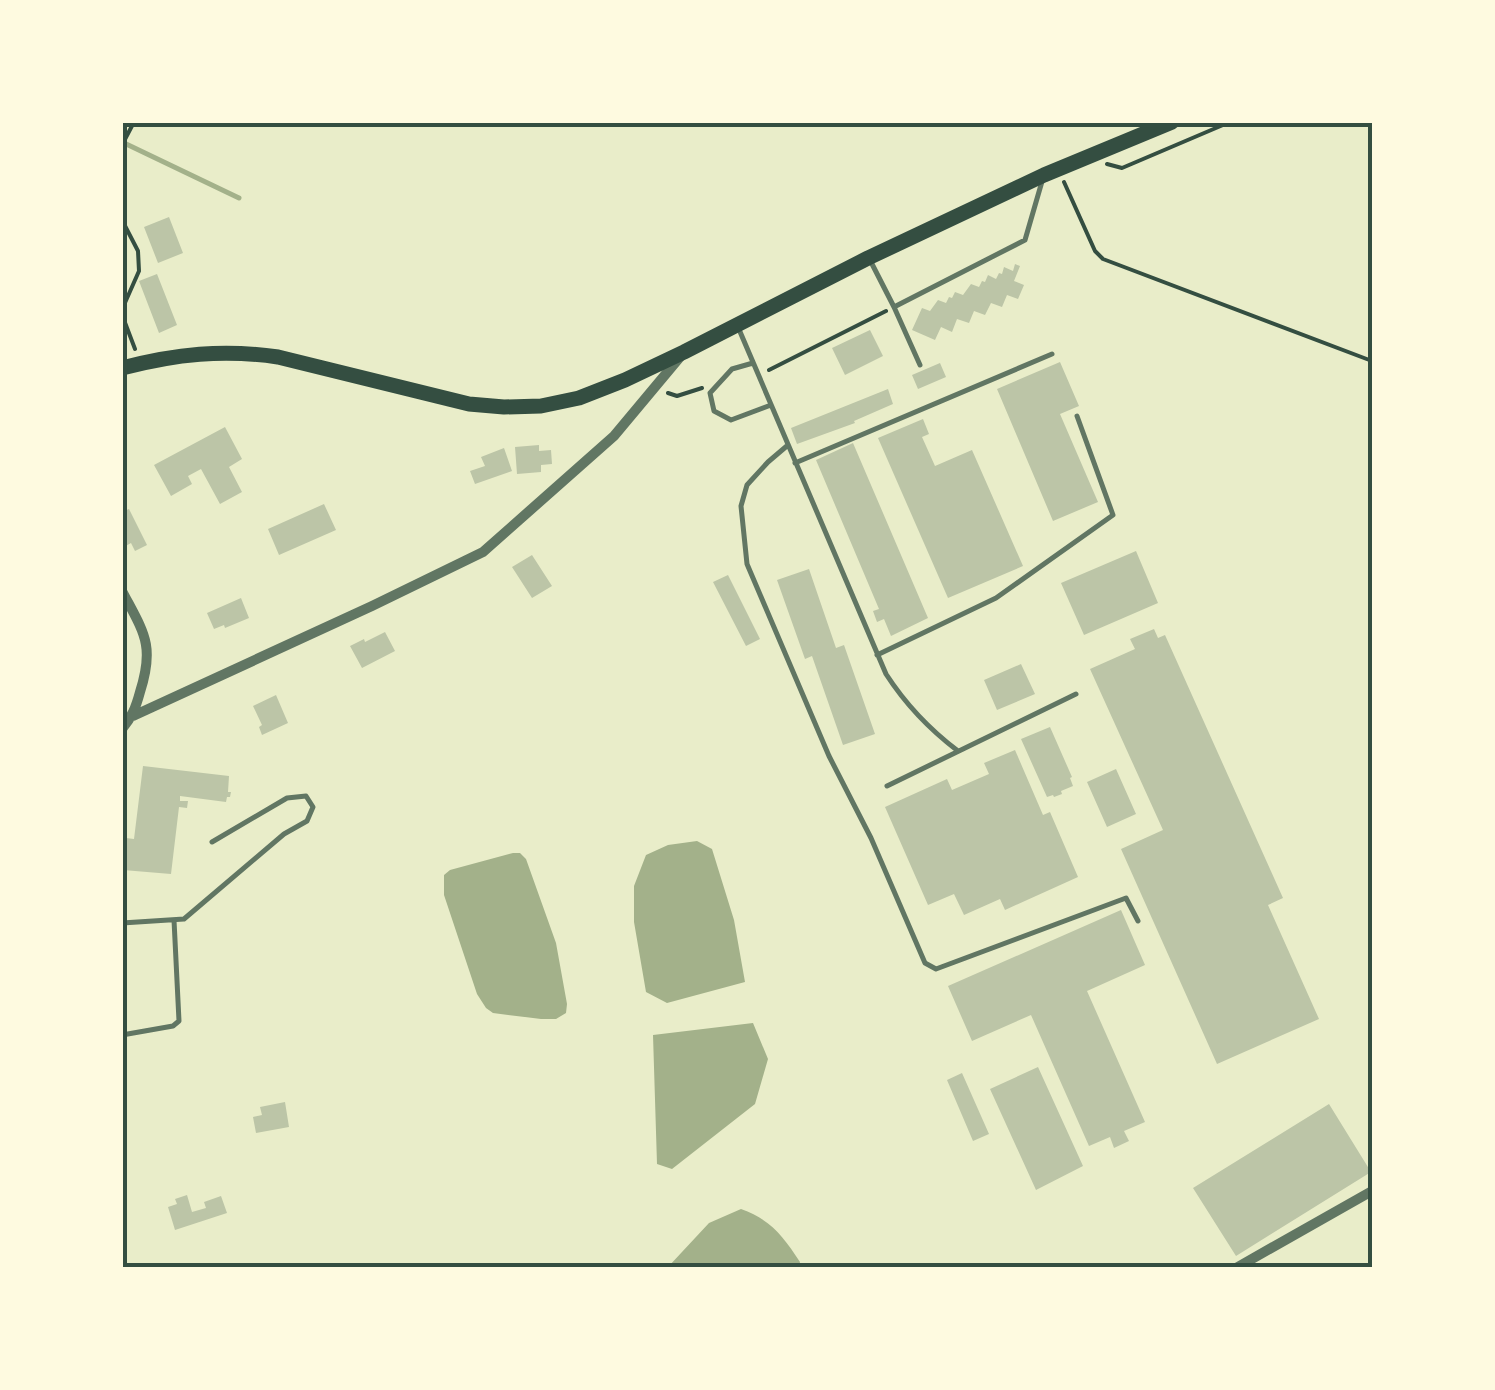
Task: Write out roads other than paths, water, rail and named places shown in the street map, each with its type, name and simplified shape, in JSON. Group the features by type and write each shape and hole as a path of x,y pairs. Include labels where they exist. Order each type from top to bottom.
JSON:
{"main road":[{"path":"122,368 206,352 251,353 469,404 541,406 579,398 684,352 868,258 1044,175 1172,122"}],"street":[{"path":"133,716 483,552 614,436 684,352"},
{"path":"122,591 140,624 148,667 133,716 122,729"},
{"path":"1236,1268 1372,1192"}],"lane":[{"path":"894,307 1025,240 1044,175"},
{"path":"868,258 920,365"},
{"path":"737,324 886,674 906,704 958,751"},
{"path":"795,463 1052,354"},
{"path":"753,362 732,370 710,392 714,411 731,420 771,404"},
{"path":"877,655 996,598 1112,515 1078,416"},
{"path":"788,446 747,486 741,506 747,564 829,756 925,962 936,969 1126,898 1138,921"},
{"path":"887,786 1076,694"},
{"path":"122,922 184,920 284,834 307,821 313,807 306,796 287,798 212,842"},
{"path":"122,1035 173,1026 179,1021 174,920"}],"waterway":[{"path":"122,142 239,198"}]}
